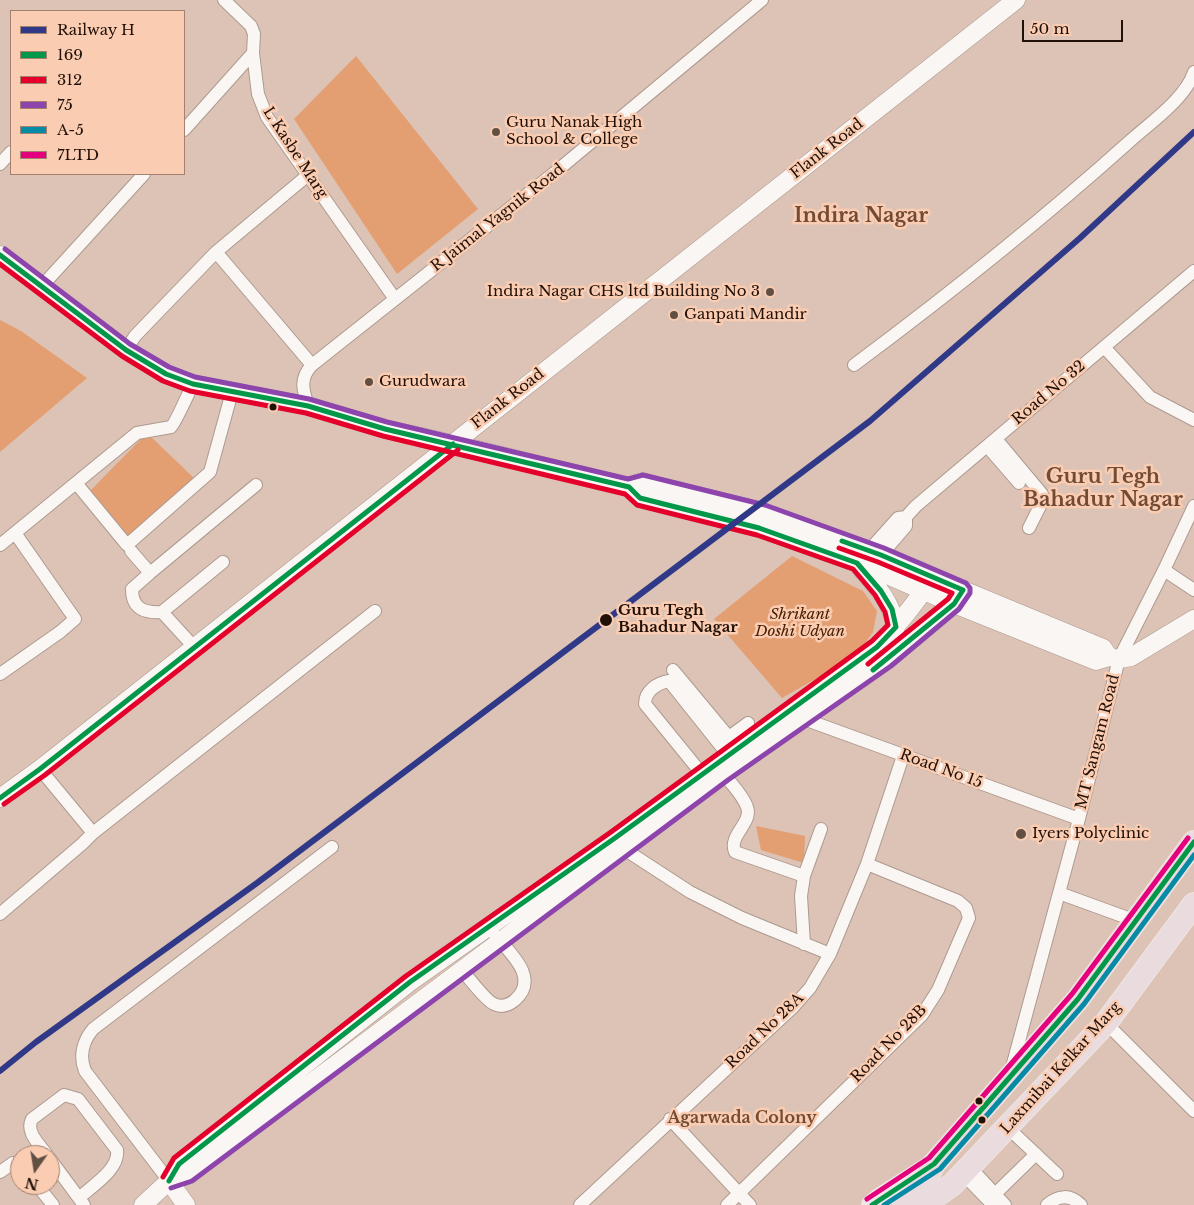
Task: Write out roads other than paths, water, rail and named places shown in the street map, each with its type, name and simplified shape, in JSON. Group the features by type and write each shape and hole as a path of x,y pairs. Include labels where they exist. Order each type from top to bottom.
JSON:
{"highway":[{"name":"Laxmibai Kelkar Marg","path":"937,1161 1078,999 1194,842"},
{"name":"Laxmibai Kelkar Marg","path":"931,1198 961,1176 1106,1023 1194,904"},
{"path":"904,1205 931,1198 937,1161 961,1176"}],"main road":[{"name":"Flank Road","path":"0,798 1016,0"},
{"path":"0,255 126,350 166,374 193,384 308,406 385,429 629,487 640,498 658,494 761,520 869,559 959,597 1096,662 1131,657 1194,619"},
{"path":"869,559 881,591 892,609 896,627"},
{"path":"143,1205 169,1181 179,1164 410,982 488,927 724,774 877,647 896,627 928,584"},
{"path":"169,1181 188,1175 500,941 702,774 731,746 799,713 886,660 959,597"},
{"name":"Laxmibai Kelkar Marg","path":"872,1205 937,1161"},
{"path":"169,1181 186,1205"}],"street":[{"name":"L Kasbe Marg","path":"224,0 251,26 254,34 253,53 258,94 267,117 395,299"},
{"name":"R Jaimal Yagnik Road","path":"312,365 553,174 762,0"},
{"path":"185,129 253,53"},
{"path":"854,364 896,334 1073,193 1177,98 1192,78 1194,72"},
{"path":"0,164 10,153"},
{"path":"42,286 143,175"},
{"path":"126,350 135,336 216,252 308,175"},
{"path":"216,252 312,365 305,372 303,390 308,406"},
{"name":"Road No 32","path":"869,559 898,518 906,517 916,506 1194,271"},
{"path":"1104,347 1150,397 1194,420"},
{"path":"0,545 137,433 170,427 175,424 193,384"},
{"path":"76,483 127,545 210,472 232,392"},
{"path":"994,440 1033,472"},
{"path":"994,440 1019,483"},
{"path":"994,440 1042,494 1042,502 1029,528"},
{"path":"224,562 162,612 148,613 138,607 132,598 132,588 256,486"},
{"name":"MT Sangam Road","path":"1010,1078 1078,819 1114,658 1164,570 1194,506"},
{"path":"0,674 60,632 75,619 15,533"},
{"path":"131,551 150,573"},
{"path":"1164,570 1194,590"},
{"path":"0,914 93,833 375,611"},
{"path":"162,612 194,647"},
{"path":"674,670 731,746"},
{"path":"702,774 645,704 650,690 662,682 669,681 731,746"},
{"name":"Road No 15","path":"799,713 903,756 1078,819"},
{"path":"731,746 748,723"},
{"name":"Road No 28A","path":"580,1205 670,1119 793,1007 810,988 830,954 866,864 903,756"},
{"path":"40,768 93,833"},
{"path":"724,774 748,809 748,816 736,834 733,849 735,852 804,876"},
{"path":"804,944 801,896 804,876 821,829"},
{"path":"619,843 690,892 742,918 830,954"},
{"path":"169,1181 85,1071 83,1066 83,1048 86,1038 93,1029 332,847"},
{"name":"Road No 28B","path":"727,1205 922,1015 938,990 969,918 966,908 958,901 866,864"},
{"path":"1059,893 1136,921"},
{"path":"462,970 492,1004 508,1006 523,992 525,984 522,967 488,927"},
{"path":"1106,1023 1194,1110"},
{"path":"40,1145 29,1128 30,1122 64,1095 78,1098 117,1150 118,1156 114,1167 81,1202 60,1172"},
{"path":"670,1119 750,1205"},
{"path":"1007,1127 1057,1174"},
{"path":"990,1201 1036,1154"},
{"path":"961,1176 990,1201 1005,1205"},
{"path":"1048,1205 1059,1196 1068,1196 1081,1205"}],"rail line":[{"name":"H","path":"0,1071 36,1042 257,883 870,421 1080,238 1194,132"}],"place":[{"name":"Guru Nanak High School & College","path":"496,132"},
{"name":"Indira Nagar CHS ltd Building No 3","path":"770,292"},
{"name":"Ganpati Mandir","path":"674,315"},
{"name":"Gurudwara","path":"369,382"},
{"name":"Guru Tegh Bahadur Nagar","path":"606,620"},
{"name":"Iyers Polyclinic","path":"1021,834"}],"district":[{"name":"Indira Nagar","path":"861,216"},
{"name":"Guru Tegh Bahadur Nagar","path":"1103,488"},
{"name":"Agarwada Colony","path":"742,1118"}],"park label":[{"name":"Shrikant Doshi Udyan","path":"800,624"}]}
